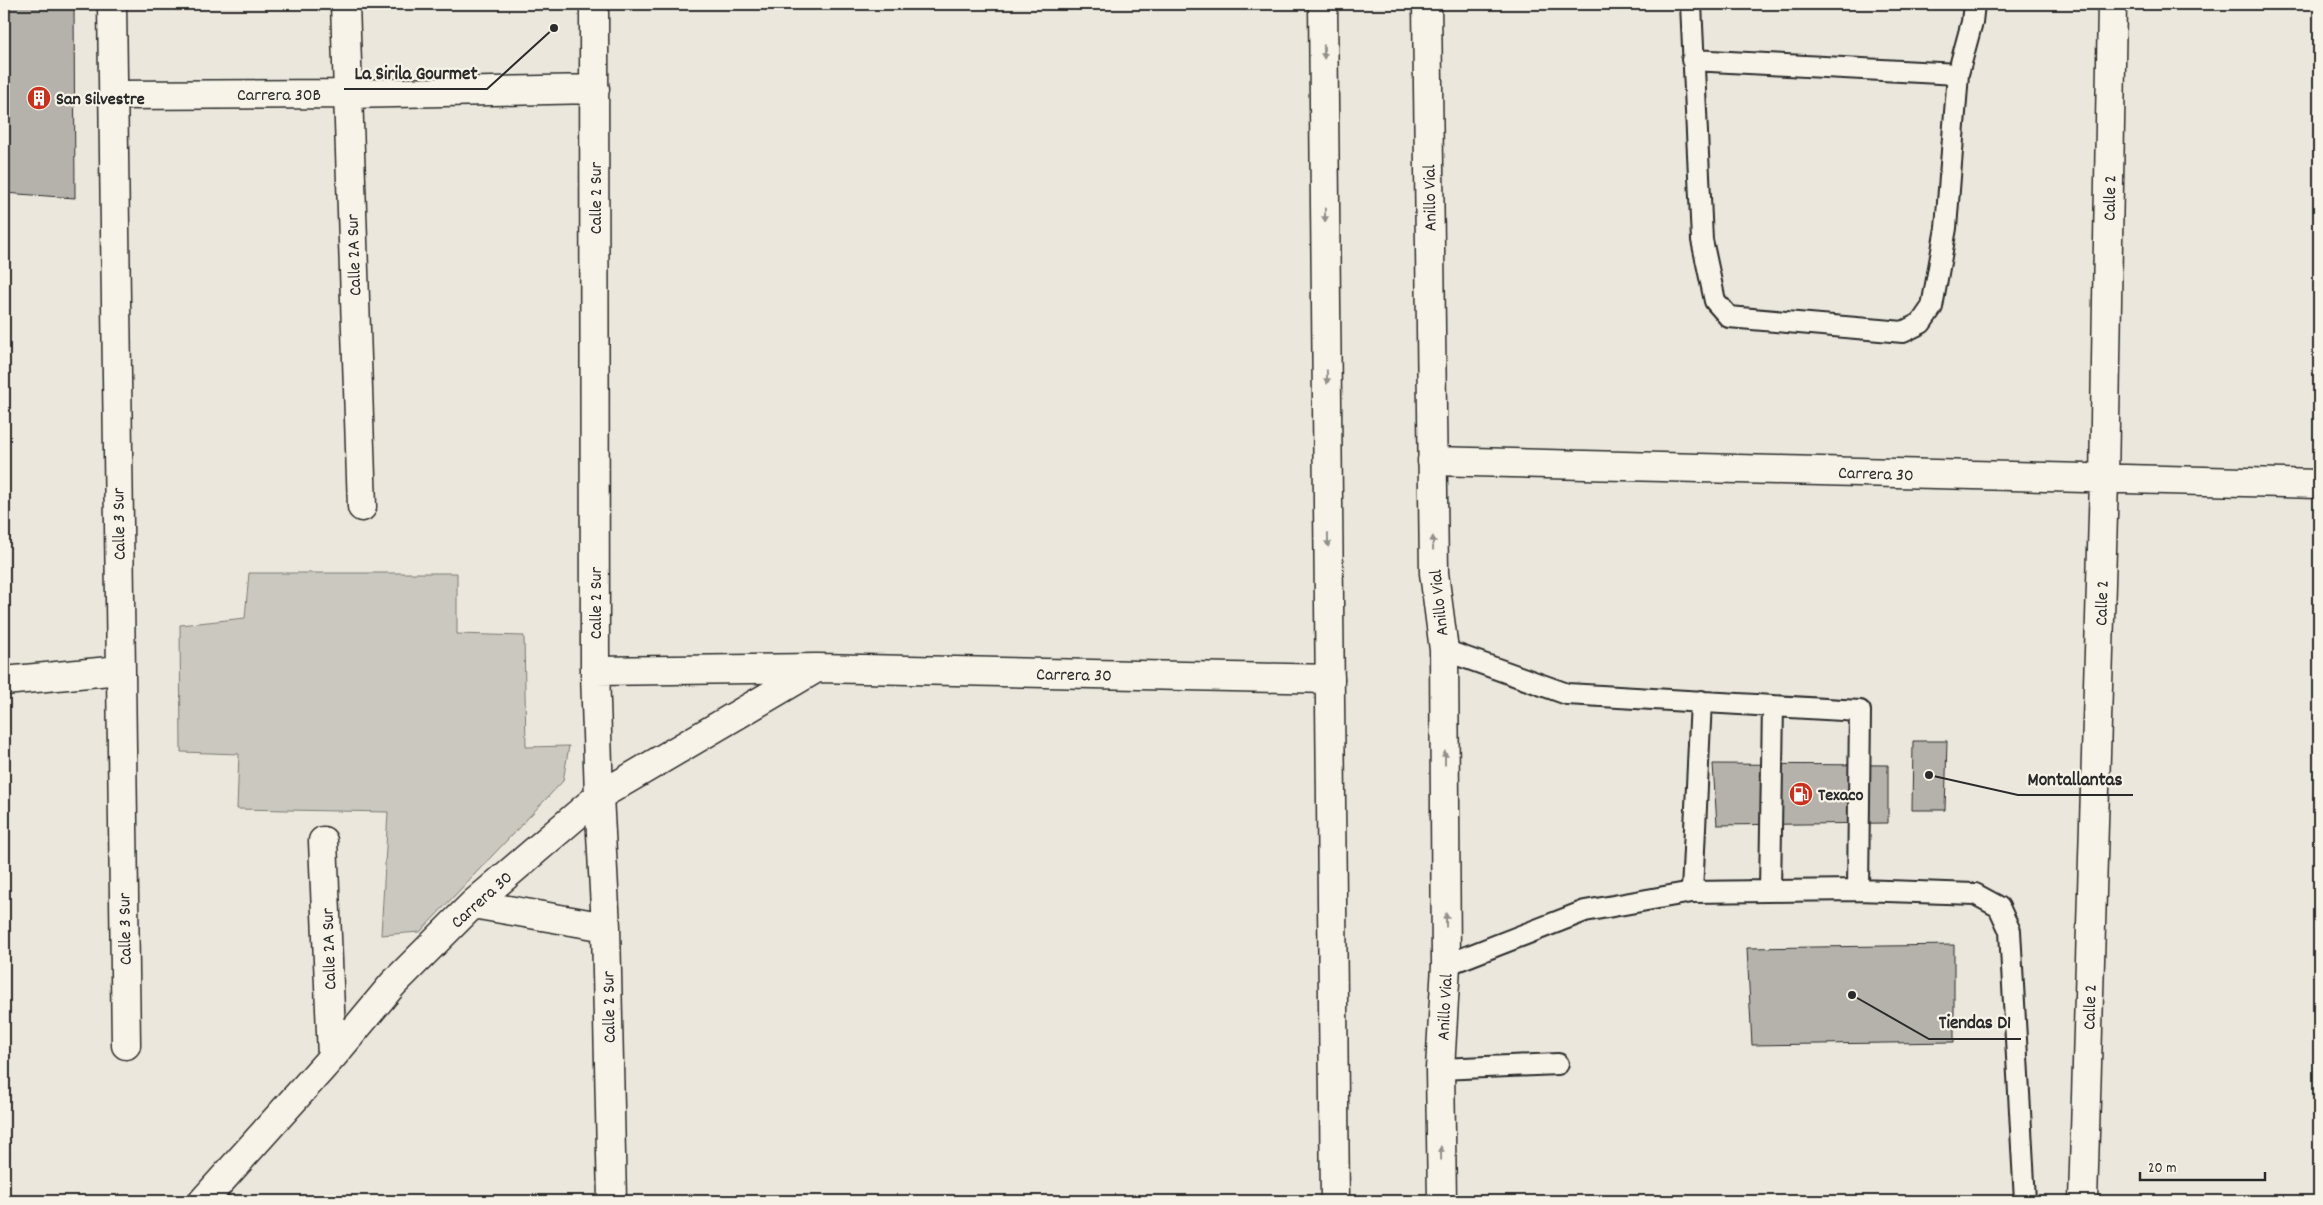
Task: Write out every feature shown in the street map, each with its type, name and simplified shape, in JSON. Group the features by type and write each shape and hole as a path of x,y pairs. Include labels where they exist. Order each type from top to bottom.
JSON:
{"main road":[{"name":"Calle 3 Sur","path":"112,4 126,1045"},
{"name":"Calle 2A Sur","path":"345,4 362,507"},
{"name":"Calle 2 Sur","path":"594,4 595,671 606,927 612,1201"},
{"path":"1323,4 1335,1201"},
{"name":"Anillo Vial","path":"1427,4 1434,573 1444,650 1446,965 1440,1069 1442,1201"},
{"name":"Calle 2","path":"2083,1201 2104,480 2112,4"},
{"name":"Carrera 30B","path":"114,96 595,89"},
{"name":"Carrera 30","path":"1432,461 2104,480 2319,484"},
{"name":"Carrera 30","path":"595,671 817,668 1330,679"},
{"name":"Carrera 30","path":"203,1201 332,1057 393,984 474,904 599,796 817,668"},
{"path":"4,681 120,670"},
{"name":"Calle 2A Sur","path":"323,841 332,1057"},
{"path":"474,904 606,927"}],"lane":[{"path":"1691,4 1692,60 1702,240 1714,301 1729,317 1903,332 1921,323 1932,307 1946,228 1958,74 1972,22 1974,4"},
{"path":"1692,60 1958,74"},
{"path":"1444,650 1567,694 1860,711 1858,890"},
{"path":"1692,892 1701,701"},
{"path":"1770,890 1773,706"},
{"path":"1446,965 1585,911 1692,892 1858,890 1976,894 1999,907 2010,931 2025,1201"},
{"path":"1440,1069 1558,1064"}],"shaded area":[{"path":"249,573 457,573 457,634 524,636 526,747 569,746 563,781 420,932 381,935 388,812 237,809 239,754 181,752 180,625 245,618"}],"building":[{"name":"San Silvestre","path":"4,4 74,4 75,198 4,193"},
{"path":"1913,741 1947,741 1945,810 1912,810"},
{"name":"Texaco","path":"1713,764 1888,765 1888,823 1717,825"},
{"path":"1954,945 1954,1042 1752,1045 1747,948"}],"place":[{"name":"La Sirila Gourmet","path":"554,28"},
{"name":"San Silvestre","path":"39,98"},
{"name":"Montallantas","path":"1929,775"},
{"name":"Texaco","path":"1801,794"},
{"name":"Tiendas D1","path":"1852,995"}]}
